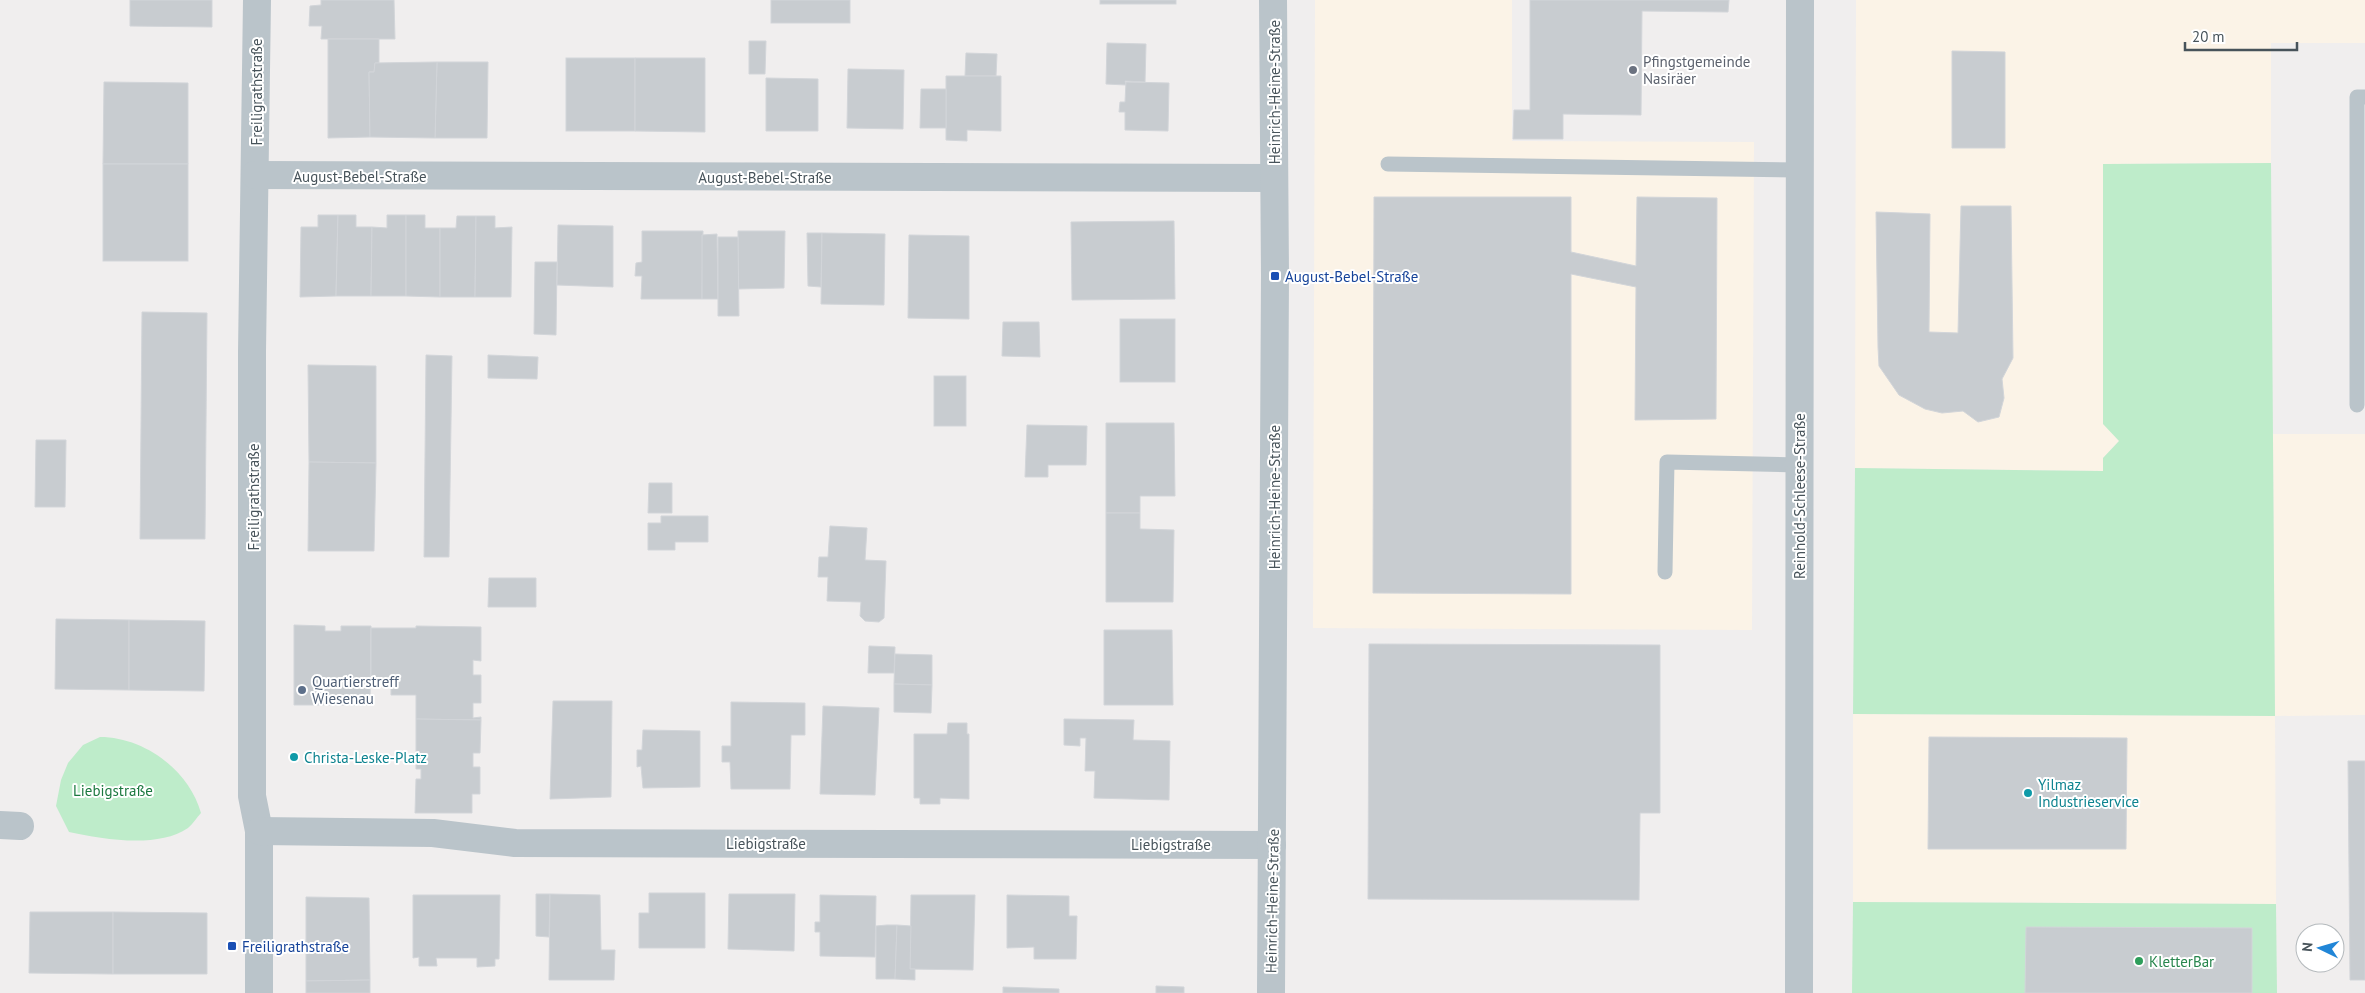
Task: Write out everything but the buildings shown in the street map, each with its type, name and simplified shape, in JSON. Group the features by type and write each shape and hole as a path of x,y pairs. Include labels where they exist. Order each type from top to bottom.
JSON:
{"street":[{"name":"Freiligrathstraße","path":"257,0 252,352 252,796 259,831 259,993"},
{"name":"Heinrich-Heine-Straße","path":"1271,993 1273,0"},
{"name":"Reinhold-Schleese-Straße","path":"1799,993 1798,170 1800,0"},
{"name":"August-Bebel-Straße","path":"255,175 1274,178"},
{"name":"Liebigstraße","path":"259,831 433,832 515,843 1272,845"}],"lane":[{"path":"2356,405 2357,97 2365,97"},
{"path":"1388,164 1798,170"},
{"path":"1665,572 1667,462 1798,465"}],"shaded area":[{"path":"1315,0 1512,0 1512,141 1754,142 1752,630 1313,628"},
{"path":"1856,0 2365,0 2365,43 2271,43 2271,163 2103,164 2119,441 2103,458 2104,471 1855,468"},
{"path":"2273,434 2365,434 2365,715 2275,716"},
{"name":"Yilmaz Industrieservice","path":"1853,714 2275,716 2276,904 1853,902"}],"green space":[{"path":"2271,163 2275,716 1853,714 1855,468 2103,471 2103,458 2119,441 2103,424 2103,164"},
{"name":"Liebigstraße","path":"100,737 133,743 162,759 175,770 195,797 201,813 188,828 161,838 130,841 69,832 56,806 61,780 68,763 83,745"},
{"name":"KletterBar","path":"1853,902 2276,904 2277,993 1852,993"}],"place":[{"name":"Pfingstgemeinde Nasiräer","path":"1633,70"},
{"name":"August-Bebel-Straße","path":"1275,276"},
{"name":"Quartierstreff Wiesenau","path":"302,690"},
{"name":"Christa-Leske-Platz","path":"294,757"},
{"name":"Yilmaz Industrieservice","path":"2028,793"},
{"name":"Freiligrathstraße","path":"232,946"},
{"name":"KletterBar","path":"2139,961"}]}
